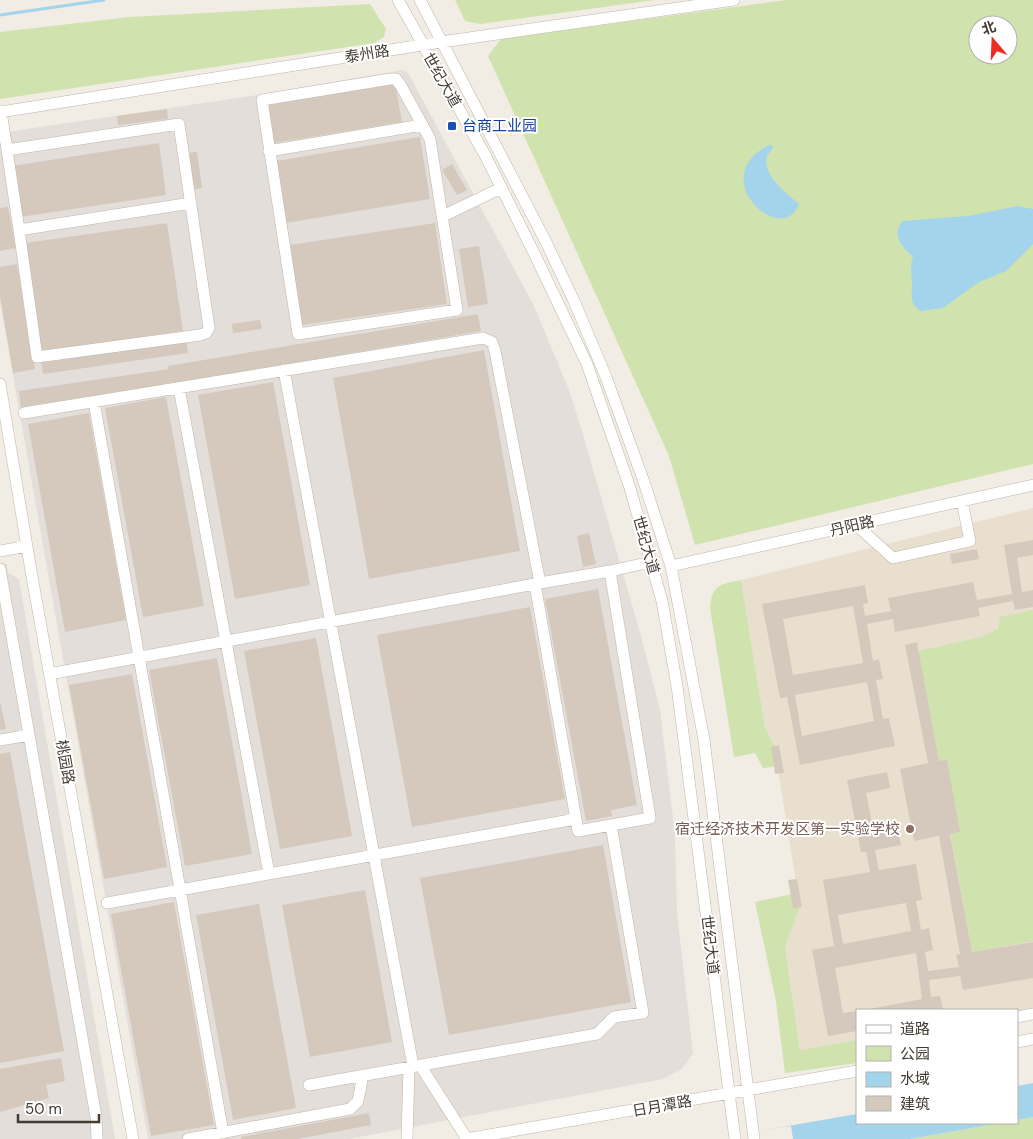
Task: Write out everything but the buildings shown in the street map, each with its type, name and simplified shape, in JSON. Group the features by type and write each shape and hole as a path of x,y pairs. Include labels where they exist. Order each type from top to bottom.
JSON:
{"street":[{"name":"世纪大道","path":"398,0 534,252 587,364 630,488 662,601 677,686 735,1139"},
{"name":"世纪大道","path":"420,0 548,245 574,301 606,377 644,482 671,566 704,740 754,1139"},
{"name":"泰州路","path":"0,111 441,42 734,0"},
{"path":"396,79 422,125 430,139 457,310 298,334 262,100 396,79"},
{"path":"0,111 37,357 206,333 209,328 179,124 7,150"},
{"path":"269,151 422,125"},
{"path":"443,216 501,188"},
{"path":"19,230 191,203"},
{"path":"534,252 548,245"},
{"path":"24,413 483,338 492,342 537,584 578,831 650,818 610,571"},
{"path":"284,370 414,1066 407,1139"},
{"name":"桃园路","path":"0,384 49,674 133,1139"},
{"path":"179,388 268,874"},
{"path":"94,402 223,1133"},
{"name":"丹阳路","path":"671,566 1033,485"},
{"path":"856,525 893,558 970,541 962,501"},
{"path":"0,551 27,546"},
{"path":"49,674 651,562"},
{"path":"0,569 96,1117 97,1139"},
{"path":"0,740 29,735"},
{"path":"107,903 576,819"},
{"path":"309,1085 597,1034 614,1017 642,1013 611,825"},
{"path":"714,974 733,971"},
{"path":"1018,1017 1033,1014"},
{"path":"1018,1042 1033,1039"},
{"path":"414,1066 467,1139"},
{"name":"日月潭路","path":"467,1139 748,1092 856,1071"},
{"path":"188,1139 350,1109 358,1101 363,1075"}],"shaded area":[{"path":"403,70 408,73 533,304 569,390 582,431 641,636 660,710 675,835 677,913 693,1053 682,1069 663,1079 349,1139 148,1139 0,302 0,133 258,95"},
{"name":"宿迁经济技术开发区第一实验学校","path":"1033,508 1033,1009 1018,1012 1018,1009 856,1009 856,1040 800,1050 785,947 800,907 774,745 765,727 741,580"},
{"path":"0,563 7,564 8,573 19,579 115,1139 0,1139"}],"green space":[{"path":"455,0 654,0 480,24 465,21"},
{"path":"786,0 1033,0 1033,464 695,545 669,456 488,56 501,39"},
{"path":"370,4 386,29 384,37 374,43 0,99 0,32 130,17"},
{"path":"741,580 765,727 774,745 778,766 763,768 755,753 734,757 710,608 713,594 718,587"},
{"path":"1033,610 1033,941 972,952 918,651 982,637 998,629 1000,617"},
{"path":"798,893 800,907 785,947 800,1050 856,1040 856,1063 785,1073 776,1001 755,902"},
{"path":"1033,1117 1033,1139 910,1139 994,1124 1018,1124 1018,1120"}],"water":[{"path":"769,145 773,146 767,157 768,171 777,184 799,204 790,216 778,218 765,214 753,203 745,190 744,174 751,159"},
{"path":"1018,206 1033,209 1033,244 1006,271 979,282 943,308 920,311 916,308 912,296 911,268 913,257 902,245 898,236 899,226 902,221 968,216"},
{"path":"1033,1083 1033,1117 1018,1120 1018,1086"},
{"path":"856,1114 856,1124 994,1124 910,1139 714,1139"}],"pier":[{"path":"791,1126 793,1139 711,1139 712,1137"}],"waterway":[{"path":"0,15 104,0"}],"place":[{"name":"台商工业园","path":"452,126"},
{"name":"宿迁经济技术开发区第一实验学校","path":"910,829"}]}
